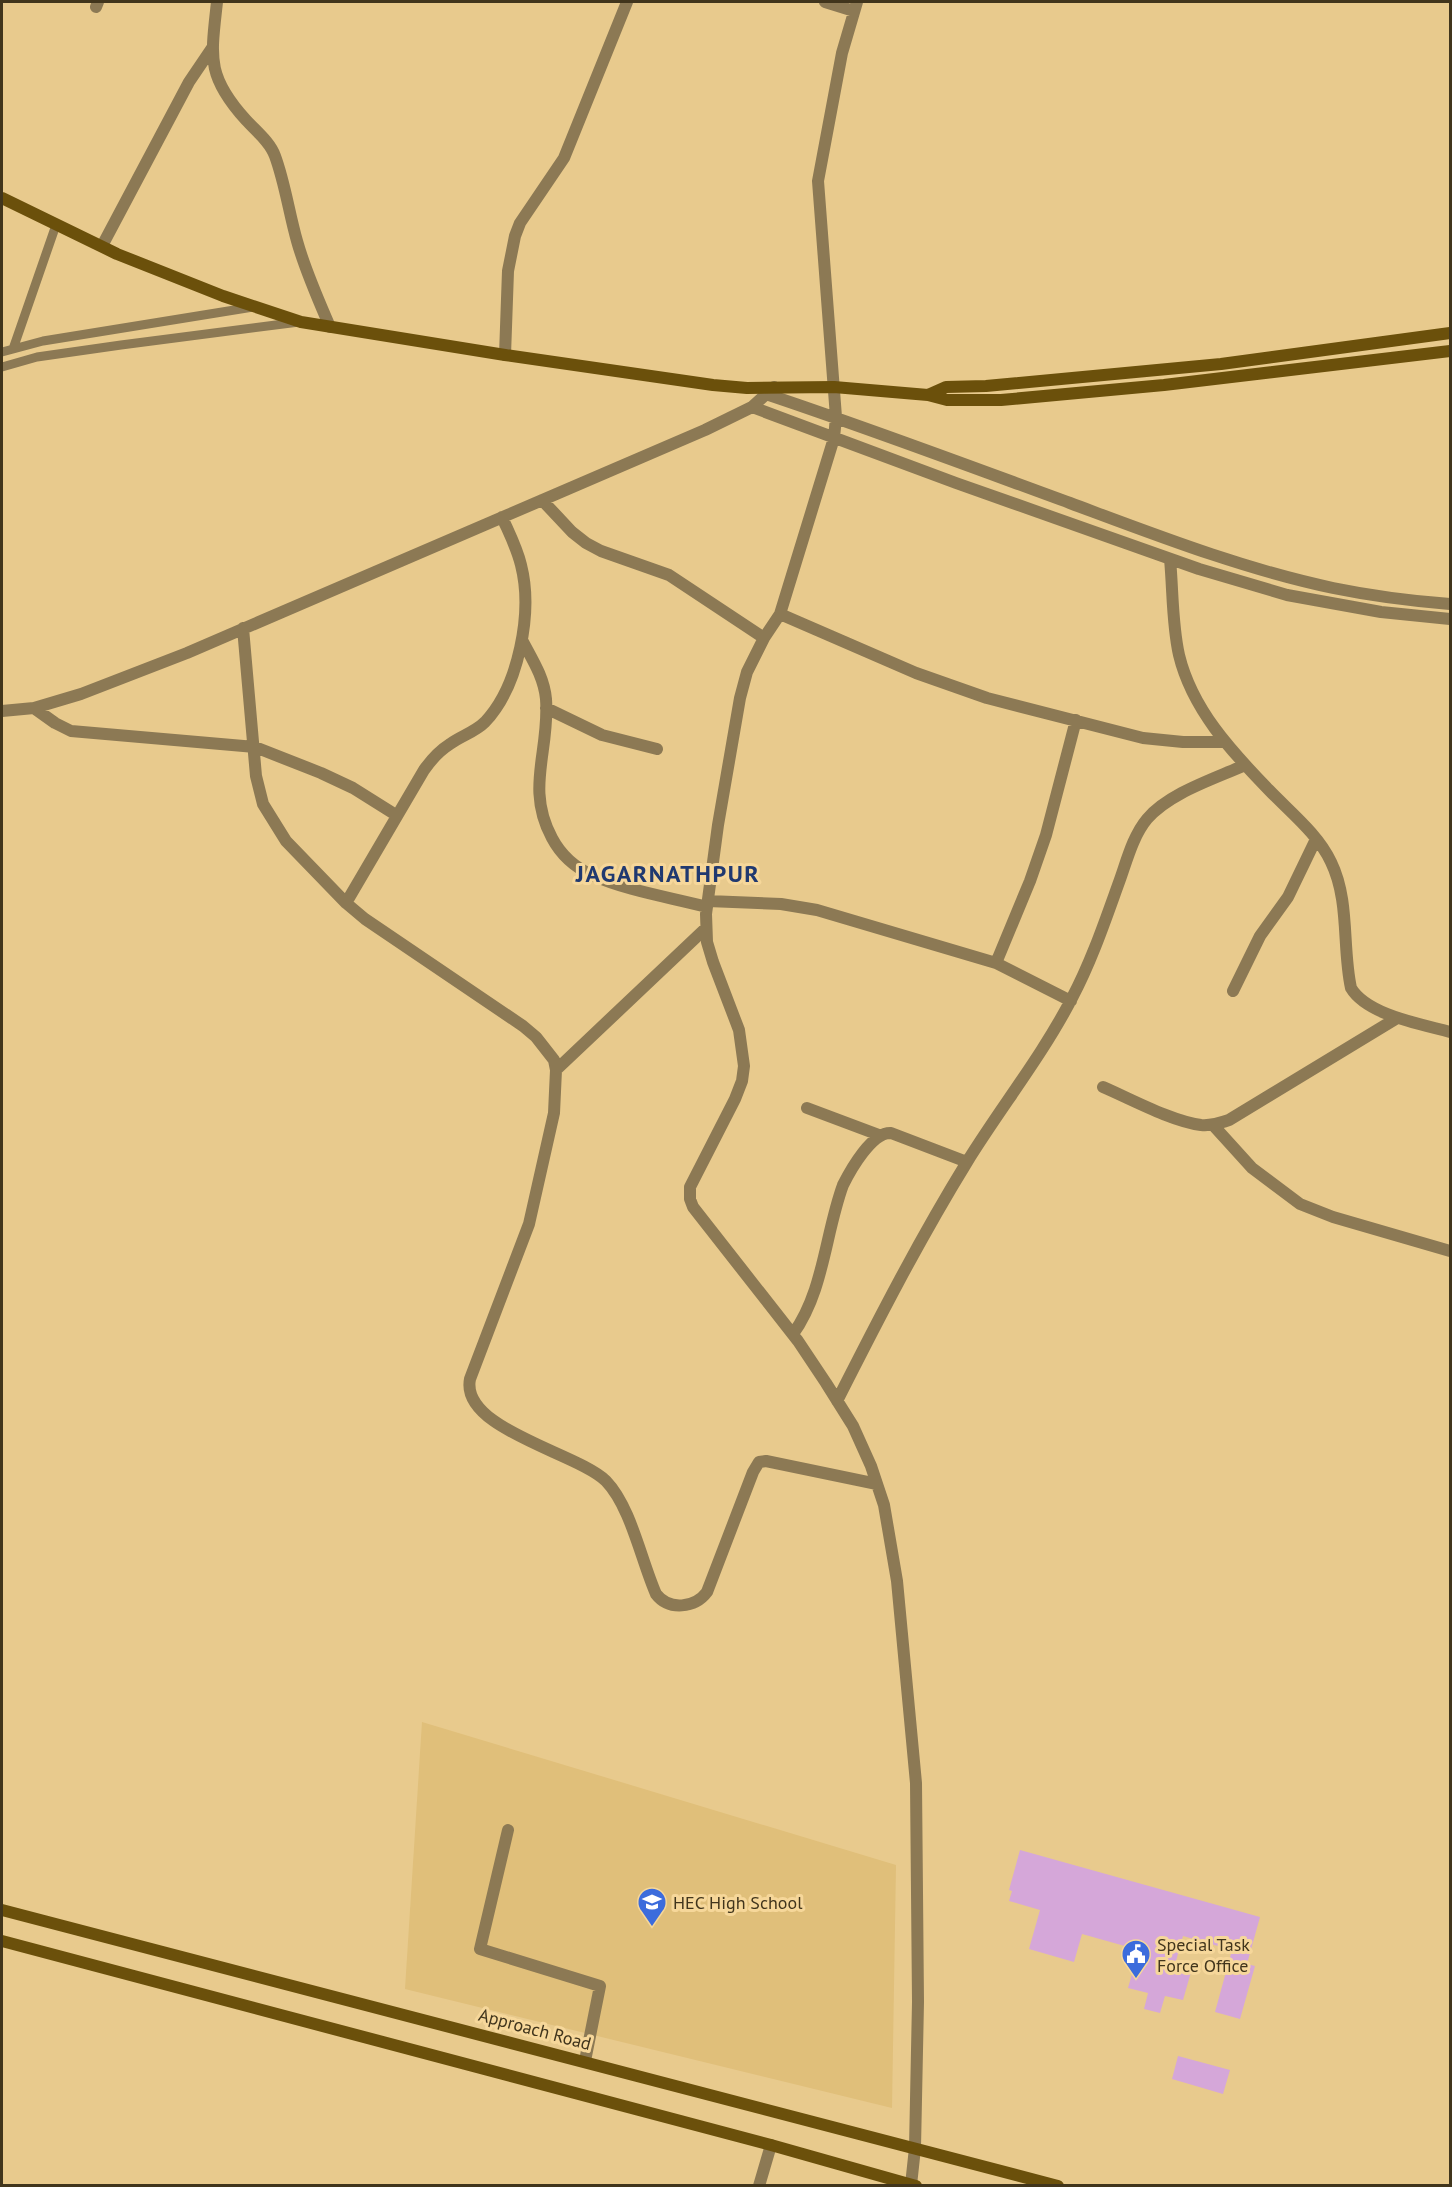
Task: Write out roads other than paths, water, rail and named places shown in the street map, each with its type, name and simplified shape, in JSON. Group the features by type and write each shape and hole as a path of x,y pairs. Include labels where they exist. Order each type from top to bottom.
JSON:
{"street":[{"path":"217,2 212,48 215,74 220,87 236,109 267,142 275,156 297,242 330,327"},
{"path":"505,355 508,272 515,236 520,224 564,158 627,2"},
{"path":"2,1941 771,2145 913,2185 918,2002 915,1783 897,1581 884,1505 853,1426 793,1334 693,1207 689,1193 693,1178 732,1107 742,1081 744,1066 739,1030 713,962 706,928 718,825 740,698 747,672 764,638 780,614 834,438 836,417 818,181 842,53 856,6 825,2"},
{"path":"102,246 189,82 212,48"},
{"path":"2,198 102,246 212,292 302,322 712,385 770,391 834,387 928,395 946,400 1001,400 1240,376 1450,351"},
{"path":"928,395 946,387 986,386 1221,364 1450,333"},
{"path":"2,711 34,708 81,694 243,628 694,435 752,407 770,391"},
{"path":"770,391 1185,545 1297,580 1374,596 1450,604"},
{"path":"752,407 1170,559 1287,595 1381,612 1445,619 1450,630"},
{"path":"942,478 949,458"},
{"path":"542,500 572,532 586,543 669,575 764,638"},
{"path":"346,903 396,815 432,759 450,744 476,730 492,714 512,677 522,640 524,602 521,567 502,517"},
{"path":"1170,559 1179,654 1195,696 1225,742 1316,839 1332,863 1338,881 1351,988 1364,1002 1397,1018 1450,1032"},
{"path":"780,614 916,673 987,698 1163,741 1225,742"},
{"path":"243,628 259,791 271,820 286,841 346,903 364,918 523,1026 554,1060 556,1070 554,1113 528,1224 470,1379 469,1391 477,1405 491,1419 509,1431 580,1464 606,1481 622,1504 656,1594 660,1599 673,1605 692,1604 703,1598 707,1592 753,1472 759,1462 766,1461 877,1484"},
{"path":"522,640 544,686 546,708 538,790 543,822 559,851 574,864 612,882 707,904 781,904 816,910 996,963 1071,1000"},
{"path":"34,708 71,731 255,747 353,788 396,815"},
{"path":"546,708 602,735 657,749"},
{"path":"996,963 1046,836 1076,720"},
{"path":"837,1401 902,1273 967,1162 1047,1042 1071,1000 1091,961 1130,854 1145,822 1155,810 1168,801 1245,765"},
{"path":"1233,991 1260,936 1288,897 1316,839"},
{"path":"556,1070 706,928"},
{"path":"1102,1087 1174,1118 1202,1125 1213,1125 1229,1120 1397,1018"},
{"path":"807,1108 879,1135 891,1133 967,1162"},
{"path":"1213,1125 1252,1168 1300,1204 1333,1217 1450,1251"},
{"path":"793,1334 812,1301 843,1185 858,1159 879,1135"},
{"path":"508,1830 480,1949 600,1986 585,2061"},
{"name":"Approach Road","path":"2,1910 1058,2186"},
{"path":"759,2186 771,2145"}],"lane":[{"path":"13,349 56,225"},
{"path":"2,352 44,341 254,307"},
{"path":"2,367 37,357 302,322"}],"place":[{"name":"HEC High School","path":"652,1928"},
{"name":"Special Task Force Office","path":"1136,1980"}],"district":[{"name":"JAGARNATHPUR","path":"668,873"}]}
